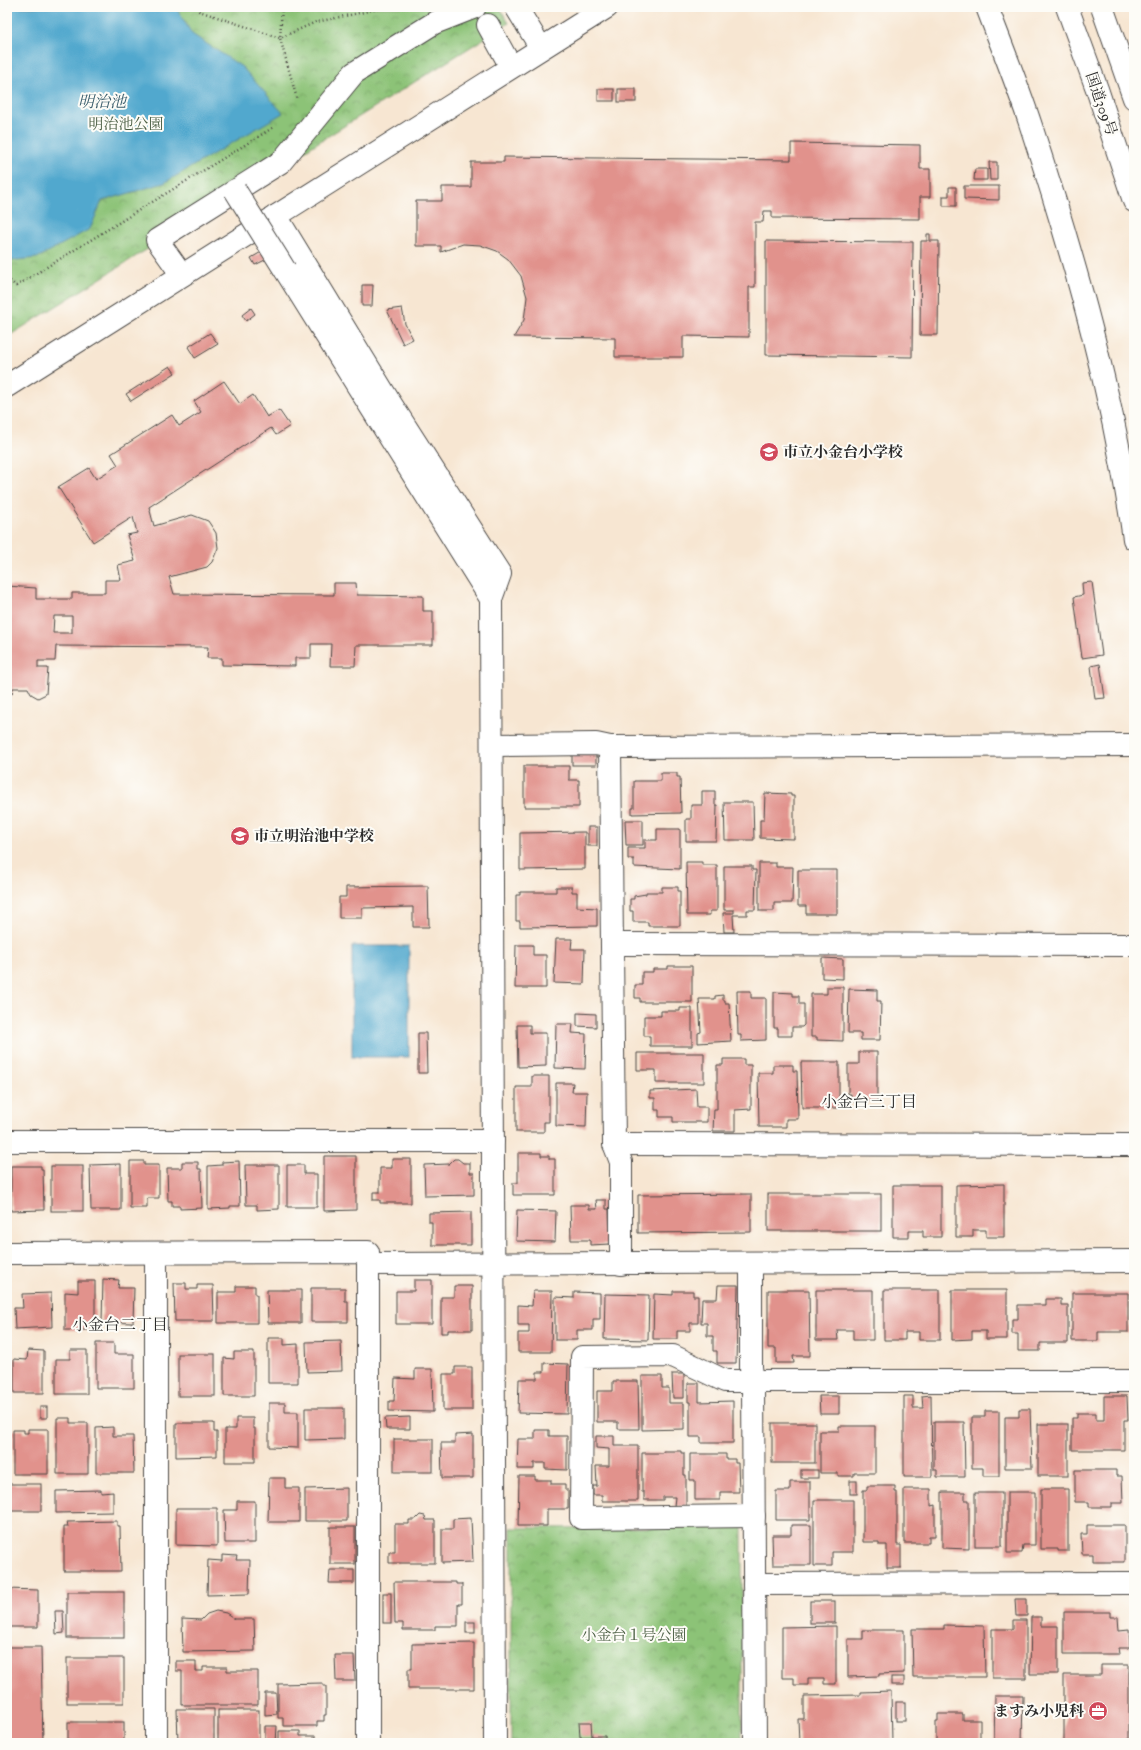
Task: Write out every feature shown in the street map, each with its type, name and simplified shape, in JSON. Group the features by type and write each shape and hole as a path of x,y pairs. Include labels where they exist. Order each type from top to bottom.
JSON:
{"main road":[{"path":"182,275 157,240 281,162 354,73 434,23 474,7"},
{"path":"516,7 542,48"},
{"path":"7,386 607,7"},
{"path":"987,7 1031,124 1067,240 1102,375 1130,508 1134,539"},
{"name":"国道309号","path":"1067,7 1097,89 1134,201"},
{"path":"1102,7 1134,98"},
{"path":"488,25 511,67"},
{"path":"235,190 491,599"},
{"path":"276,216 389,401 500,574 491,599 495,1743"},
{"path":"492,745 596,744 610,748 1134,745"},
{"path":"610,748 614,1144 621,1162 621,1264"},
{"path":"612,944 1134,944"},
{"path":"7,1141 493,1141"},
{"path":"614,1144 1134,1145"},
{"path":"7,1253 368,1252 368,1743"},
{"path":"156,1253 156,1743"},
{"path":"368,1264 474,1262 494,1264 621,1264 1134,1261"},
{"path":"750,1263 751,1367 753,1382 755,1743"},
{"path":"754,1516 581,1518 582,1357 673,1356 725,1381 1134,1381"},
{"path":"754,1584 1134,1584"}],"path":[{"path":"197,7 199,11 280,38 316,22 388,7"},
{"path":"282,7 280,38 298,103"},
{"path":"7,278 16,286 280,123"}],"green space":[{"name":"明治池公園","path":"7,7 499,7 509,23 7,337"},
{"name":"小金台１号公園","path":"742,1527 742,1743 511,1743 511,1528"}],"water":[{"name":"明治池","path":"7,7 176,7 192,34 242,67 283,113 164,183 102,201 90,229 37,258 7,261"},
{"path":"352,946 409,946 409,1057 352,1057"}],"building":[{"path":"598,89 614,89 614,101 598,101"},
{"path":"618,89 636,89 636,102 618,102"},
{"path":"791,143 920,145 920,169 930,169 930,197 920,197 920,219 772,218 772,211 764,211 763,222 755,222 755,287 749,287 749,337 683,336 683,357 615,357 615,338 514,337 524,320 527,297 521,276 508,259 497,251 480,245 463,244 441,252 441,246 416,246 416,201 442,201 442,187 471,187 471,162 504,162 504,157 791,160"},
{"path":"989,162 997,162 997,180 990,180"},
{"path":"975,169 987,169 987,180 974,180"},
{"path":"964,186 999,186 999,200 964,199"},
{"path":"949,187 956,187 956,206 943,206 943,196 949,196"},
{"path":"927,234 930,234 930,241 939,241 938,335 920,335 921,241 927,241"},
{"path":"766,241 913,242 912,357 766,355"},
{"path":"263,251 267,259 255,265 251,258"},
{"path":"362,285 373,285 372,306 362,306"},
{"path":"251,308 255,314 246,321 242,315"},
{"path":"402,308 405,324 413,339 403,344 387,310"},
{"path":"210,333 218,344 195,358 188,347"},
{"path":"170,366 175,373 131,401 126,394"},
{"path":"224,381 240,404 253,395 267,417 279,410 290,426 276,435 271,428 149,507 154,526 192,515 208,521 216,533 218,548 212,562 207,567 169,577 174,594 334,595 334,583 356,583 357,595 423,596 423,611 433,611 433,645 356,645 355,666 330,666 331,644 311,644 311,658 295,658 295,666 222,665 222,658 207,658 208,647 56,646 55,661 38,661 38,668 48,668 46,694 38,698 31,694 28,688 13,688 12,694 7,694 7,586 36,588 36,599 72,599 72,593 105,593 105,580 121,580 118,565 135,561 127,535 137,533 133,517 93,542 58,487 89,468 96,479 118,465 111,454 172,415 179,426 201,412 194,401","holes":["54,616 72,616 72,633 53,633"]},
{"path":"1092,582 1102,655 1082,658 1074,597 1083,595 1082,583"},
{"path":"1100,664 1105,698 1095,699 1091,666"},
{"path":"572,753 596,753 596,765 572,765"},
{"path":"524,766 569,766 569,780 579,780 579,807 524,807"},
{"path":"661,773 677,773 677,777 680,777 681,813 632,814 632,808 634,808 634,781 661,781"},
{"path":"702,791 715,791 715,805 717,805 716,841 686,841 686,819 691,819 691,805 702,805"},
{"path":"765,793 791,794 791,796 794,796 794,839 760,838 760,820 764,820"},
{"path":"724,802 753,802 754,840 725,840"},
{"path":"625,820 643,820 643,845 626,845"},
{"path":"588,827 597,827 597,846 588,846"},
{"path":"657,829 680,829 680,869 634,867 634,859 628,859 628,848 645,848 645,840 657,840"},
{"path":"585,832 585,869 520,870 520,833"},
{"path":"686,862 702,862 702,865 717,865 717,911 710,911 710,915 687,915"},
{"path":"759,863 776,863 776,867 793,867 792,903 774,903 774,911 759,911"},
{"path":"724,866 752,866 752,870 756,870 755,910 747,910 747,915 733,915 734,932 724,932 723,913 734,913 734,910 724,910"},
{"path":"798,870 837,870 837,914 806,914 806,906 798,906"},
{"path":"428,886 429,927 413,927 413,907 362,908 362,918 339,918 339,897 346,897 346,887"},
{"path":"556,887 572,887 572,892 577,892 577,907 597,908 597,926 520,927 520,921 516,921 516,895 520,895 520,892 556,892"},
{"path":"662,887 678,887 678,891 680,891 680,926 648,926 648,922 633,922 633,911 630,911 630,899 634,899 634,896 646,894 646,892 662,892"},
{"path":"556,939 572,939 571,949 585,949 584,984 554,983"},
{"path":"516,945 533,945 533,955 546,955 546,988 515,988"},
{"path":"822,958 843,959 843,979 822,978"},
{"path":"668,966 692,966 692,1002 640,1002 640,998 635,998 635,985 642,985 642,972 653,972 653,969 668,969"},
{"path":"827,987 843,987 843,1041 817,1040 817,1037 811,1037 811,994 827,994"},
{"path":"849,989 877,990 877,1001 881,1001 880,1040 861,1040 861,1033 848,1033"},
{"path":"737,991 751,991 751,998 766,998 766,1040 741,1041 741,1035 738,1035"},
{"path":"774,992 793,993 793,996 799,996 799,1004 804,1004 804,1025 802,1027 792,1027 792,1036 778,1036 778,1028 774,1028"},
{"path":"723,995 723,1000 725,1000 725,1003 729,1003 731,1041 698,1043 698,1033 701,1032 699,999 715,999 715,996"},
{"path":"680,1008 692,1008 692,1046 650,1046 650,1036 644,1036 644,1016 661,1016 661,1011 680,1011"},
{"path":"577,1013 596,1014 596,1027 577,1026"},
{"path":"556,1024 573,1024 572,1033 586,1034 585,1069 555,1068"},
{"path":"517,1025 530,1025 530,1033 546,1033 546,1066 518,1067"},
{"path":"418,1033 426,1033 427,1073 418,1073"},
{"path":"859,1052 877,1052 877,1101 851,1101 851,1094 848,1094 848,1064 859,1064"},
{"path":"637,1053 704,1053 704,1083 656,1083 656,1070 637,1070"},
{"path":"723,1059 744,1059 744,1065 751,1065 751,1109 735,1110 735,1131 713,1131 714,1109 717,1109 717,1065 723,1065"},
{"path":"801,1062 839,1062 839,1108 802,1108"},
{"path":"773,1065 793,1065 793,1071 797,1071 798,1119 786,1119 786,1127 759,1127 758,1073 773,1073"},
{"path":"532,1076 549,1076 549,1122 544,1122 544,1132 516,1132 516,1087 532,1087"},
{"path":"556,1083 573,1083 572,1092 587,1092 586,1127 556,1126"},
{"path":"696,1089 697,1107 707,1107 707,1122 673,1122 673,1117 659,1117 659,1110 655,1110 655,1098 650,1098 650,1091"},
{"path":"518,1153 541,1153 541,1156 549,1156 549,1159 555,1159 555,1195 513,1195 513,1183 518,1183"},
{"path":"324,1156 356,1156 356,1210 324,1211"},
{"path":"392,1159 411,1159 411,1203 380,1203 380,1200 373,1200 373,1192 380,1192 380,1168 392,1168"},
{"path":"454,1159 458,1159 463,1163 470,1163 470,1173 474,1173 474,1195 425,1196 424,1165 449,1164"},
{"path":"130,1161 144,1161 144,1165 159,1165 159,1198 147,1198 147,1208 130,1208"},
{"path":"239,1161 240,1206 208,1209 208,1166 222,1165 222,1162"},
{"path":"182,1162 198,1162 198,1169 201,1169 202,1208 180,1209 180,1206 172,1206 172,1201 168,1201 167,1168 182,1168"},
{"path":"121,1164 121,1210 91,1210 90,1165"},
{"path":"245,1165 279,1165 279,1209 257,1210 257,1205 246,1205"},
{"path":"287,1165 304,1165 304,1174 317,1174 317,1207 287,1207"},
{"path":"11,1166 41,1166 41,1169 43,1169 44,1210 11,1211"},
{"path":"51,1166 83,1166 83,1211 51,1211"},
{"path":"1004,1184 1004,1237 986,1237 986,1230 973,1230 973,1237 956,1237 956,1185"},
{"path":"893,1185 941,1185 941,1237 923,1237 923,1231 909,1231 909,1237 893,1237"},
{"path":"751,1194 751,1232 638,1233 638,1195"},
{"path":"768,1194 881,1194 881,1231 768,1231"},
{"path":"596,1200 606,1200 606,1209 609,1209 610,1244 590,1245 590,1240 571,1240 570,1205 589,1205 589,1209 597,1209"},
{"path":"517,1210 556,1211 555,1242 516,1241"},
{"path":"471,1212 471,1245 432,1245 432,1222 429,1222 429,1213"},
{"path":"103,1279 119,1280 118,1288 134,1288 133,1323 102,1322"},
{"path":"414,1280 432,1280 432,1324 396,1324 396,1291 414,1291"},
{"path":"78,1281 95,1281 95,1330 65,1330 65,1292 78,1293"},
{"path":"174,1283 186,1283 186,1289 197,1289 197,1285 213,1285 214,1321 175,1321"},
{"path":"718,1285 738,1285 736,1363 717,1363 717,1351 713,1351 713,1336 707,1336 707,1323 701,1323 702,1299 717,1299"},
{"path":"236,1286 255,1286 255,1294 257,1294 257,1323 218,1323 218,1292 236,1292"},
{"path":"454,1286 472,1286 472,1330 448,1330 448,1333 441,1333 441,1297 454,1297"},
{"path":"311,1288 345,1288 345,1301 348,1301 348,1322 311,1322"},
{"path":"267,1290 301,1290 301,1323 268,1323"},
{"path":"768,1290 809,1290 810,1356 793,1356 794,1363 776,1363 776,1348 768,1348"},
{"path":"816,1290 873,1290 873,1340 853,1340 853,1330 837,1330 838,1340 816,1340"},
{"path":"884,1290 940,1290 940,1340 919,1340 919,1332 905,1332 905,1340 884,1340"},
{"path":"952,1290 1007,1290 1007,1339 986,1339 986,1331 972,1331 972,1339 952,1340"},
{"path":"533,1291 552,1291 551,1352 518,1352 518,1333 529,1333 529,1325 518,1325 518,1305 532,1306"},
{"path":"673,1291 693,1291 693,1296 698,1296 698,1323 690,1323 690,1331 677,1331 677,1339 653,1339 654,1294 673,1295"},
{"path":"574,1292 600,1293 600,1319 593,1319 593,1330 577,1330 577,1340 555,1340 555,1297 574,1298"},
{"path":"51,1293 52,1327 15,1329 14,1308 23,1308 22,1294"},
{"path":"1072,1293 1128,1293 1128,1332 1098,1332 1098,1341 1072,1341"},
{"path":"605,1294 649,1295 648,1340 604,1339"},
{"path":"1046,1299 1061,1299 1061,1305 1068,1305 1068,1343 1040,1343 1040,1351 1018,1351 1018,1334 1012,1334 1012,1319 1018,1319 1018,1305 1046,1305"},
{"path":"268,1338 284,1338 284,1345 298,1344 298,1383 268,1383"},
{"path":"341,1341 342,1371 307,1372 306,1342"},
{"path":"96,1343 114,1343 114,1354 134,1354 134,1388 96,1388"},
{"path":"28,1350 44,1351 44,1393 14,1393 14,1359 27,1360"},
{"path":"70,1350 87,1350 87,1394 56,1394 56,1359 70,1359"},
{"path":"234,1352 254,1352 254,1396 224,1396 224,1358 234,1359"},
{"path":"178,1354 215,1354 215,1396 178,1396"},
{"path":"544,1363 568,1364 567,1414 518,1413 519,1379 537,1379 537,1372 544,1372"},
{"path":"455,1367 472,1367 472,1410 443,1410 443,1374 455,1374"},
{"path":"415,1369 432,1369 433,1412 389,1411 389,1401 394,1401 395,1378 415,1379"},
{"path":"672,1374 684,1374 684,1398 673,1398"},
{"path":"642,1376 662,1376 662,1388 669,1388 669,1403 684,1403 684,1429 642,1430"},
{"path":"613,1381 638,1381 639,1429 618,1429 618,1422 597,1422 597,1391 613,1391"},
{"path":"688,1383 699,1383 699,1402 733,1401 733,1443 701,1443 701,1437 690,1437 690,1402 688,1402"},
{"path":"931,1395 932,1477 904,1477 904,1396 913,1396 913,1408 923,1408 922,1396"},
{"path":"819,1396 839,1396 839,1414 820,1414"},
{"path":"1104,1396 1127,1396 1128,1420 1124,1420 1124,1450 1072,1450 1072,1418 1077,1418 1077,1413 1096,1413 1096,1420 1104,1420"},
{"path":"269,1403 285,1403 285,1412 298,1412 298,1448 269,1447"},
{"path":"40,1407 47,1407 47,1418 40,1418"},
{"path":"305,1408 344,1408 344,1439 305,1440"},
{"path":"1019,1409 1030,1409 1032,1468 1005,1468 1005,1417 1019,1417"},
{"path":"985,1411 999,1411 999,1476 983,1476 983,1468 972,1468 972,1417 985,1417"},
{"path":"410,1417 410,1429 386,1429 385,1418"},
{"path":"57,1418 70,1418 70,1423 88,1423 88,1474 57,1474"},
{"path":"236,1418 253,1418 253,1428 255,1428 255,1462 225,1462 225,1429 236,1429"},
{"path":"934,1422 964,1422 965,1477 937,1477 937,1470 934,1470"},
{"path":"176,1423 214,1423 214,1432 217,1432 217,1456 176,1457"},
{"path":"772,1423 815,1423 815,1463 772,1463"},
{"path":"1038,1424 1068,1424 1068,1476 1038,1476"},
{"path":"839,1426 875,1426 875,1473 854,1473 854,1476 838,1476 838,1473 820,1473 820,1431 839,1431"},
{"path":"113,1427 113,1436 133,1436 134,1473 96,1473 96,1428"},
{"path":"28,1429 48,1429 48,1474 13,1474 13,1430 24,1430 24,1433 28,1433"},
{"path":"535,1430 549,1430 549,1436 567,1436 567,1470 545,1469 545,1463 534,1463 534,1469 517,1469 518,1439 535,1439"},
{"path":"473,1434 473,1478 442,1478 441,1443 455,1443 455,1435"},
{"path":"596,1436 614,1436 614,1446 638,1446 638,1501 602,1501 602,1495 593,1495 593,1486 597,1486 596,1466 609,1466 609,1449 596,1448"},
{"path":"394,1439 433,1439 433,1472 394,1472"},
{"path":"663,1451 681,1451 681,1453 684,1453 686,1506 674,1506 675,1497 663,1497 663,1500 644,1500 644,1492 642,1492 642,1453 663,1453"},
{"path":"690,1454 726,1454 726,1459 735,1459 735,1463 738,1463 739,1492 720,1492 720,1500 695,1500 695,1480 690,1480"},
{"path":"801,1470 818,1470 818,1478 801,1478"},
{"path":"1075,1470 1116,1470 1116,1476 1122,1476 1123,1503 1112,1503 1112,1507 1089,1507 1089,1502 1075,1502"},
{"path":"519,1476 535,1476 535,1480 551,1480 551,1484 565,1484 565,1490 568,1490 568,1509 547,1509 547,1526 518,1526"},
{"path":"269,1478 285,1478 285,1488 299,1488 299,1522 268,1522"},
{"path":"850,1481 857,1481 857,1494 850,1494"},
{"path":"790,1482 810,1482 810,1520 776,1520 776,1491 790,1491"},
{"path":"7,1484 41,1484 41,1511 7,1511"},
{"path":"867,1486 895,1486 895,1492 897,1492 897,1545 901,1545 901,1568 887,1568 887,1545 879,1545 879,1542 863,1542 863,1490 867,1490"},
{"path":"347,1488 347,1521 305,1521 305,1489"},
{"path":"904,1489 931,1489 931,1506 935,1505 935,1537 929,1537 929,1543 904,1543"},
{"path":"1041,1489 1068,1489 1068,1551 1058,1551 1058,1549 1041,1549"},
{"path":"101,1490 101,1493 113,1492 113,1512 56,1513 56,1491"},
{"path":"942,1492 965,1492 965,1500 969,1500 969,1549 942,1548"},
{"path":"1007,1492 1035,1492 1035,1545 1023,1545 1022,1553 1007,1553"},
{"path":"975,1493 1002,1493 1002,1546 975,1546"},
{"path":"814,1500 853,1500 853,1552 832,1552 832,1566 814,1566"},
{"path":"237,1501 255,1501 255,1543 225,1543 224,1510 237,1510"},
{"path":"176,1508 217,1508 217,1546 176,1545"},
{"path":"420,1515 425,1516 426,1520 435,1520 435,1563 389,1563 389,1552 395,1552 395,1524 409,1524 409,1520 415,1520"},
{"path":"471,1518 473,1562 442,1563 442,1529 453,1529 453,1519"},
{"path":"117,1521 117,1526 120,1526 121,1571 64,1571 64,1527 68,1527 67,1522"},
{"path":"791,1525 811,1525 811,1565 773,1565 772,1535 791,1535"},
{"path":"1087,1525 1125,1525 1125,1562 1093,1562 1093,1554 1082,1554 1081,1534 1087,1534"},
{"path":"330,1527 355,1527 355,1564 330,1564"},
{"path":"222,1555 237,1556 236,1560 250,1560 249,1594 207,1595 208,1560 222,1561"},
{"path":"330,1570 354,1570 354,1583 329,1583"},
{"path":"394,1582 456,1582 456,1584 462,1584 462,1604 458,1604 458,1626 435,1626 435,1630 403,1630 403,1623 395,1623"},
{"path":"7,1589 38,1590 38,1627 7,1627"},
{"path":"67,1592 124,1592 124,1638 67,1638"},
{"path":"383,1593 391,1593 391,1623 383,1623"},
{"path":"1015,1599 1027,1599 1027,1616 1016,1616"},
{"path":"810,1601 835,1601 835,1623 810,1623"},
{"path":"55,1611 63,1611 64,1633 56,1634"},
{"path":"216,1611 226,1613 235,1619 254,1619 255,1651 183,1652 182,1619 201,1620 207,1614"},
{"path":"1064,1612 1110,1612 1110,1617 1118,1617 1119,1631 1129,1630 1130,1648 1119,1648 1120,1654 1064,1654"},
{"path":"1031,1617 1041,1617 1041,1626 1058,1626 1058,1674 1030,1674"},
{"path":"1013,1620 1026,1620 1026,1678 992,1678 992,1629 1013,1629"},
{"path":"466,1622 475,1622 475,1633 466,1633"},
{"path":"944,1625 984,1626 985,1677 913,1677 912,1629 944,1629"},
{"path":"836,1626 836,1684 824,1684 824,1678 808,1678 808,1685 794,1685 794,1678 782,1678 782,1627"},
{"path":"863,1630 904,1630 904,1673 879,1674 879,1676 848,1677 848,1639 863,1639"},
{"path":"474,1643 474,1689 408,1689 408,1669 412,1669 412,1644"},
{"path":"7,1647 41,1647 43,1743 7,1743"},
{"path":"335,1655 354,1655 355,1681 336,1681"},
{"path":"67,1658 124,1658 124,1703 67,1703"},
{"path":"176,1661 196,1661 196,1671 203,1671 203,1667 227,1667 227,1671 258,1671 258,1705 182,1705 182,1671 176,1671"},
{"path":"1101,1665 1129,1665 1129,1743 1064,1743 1064,1675 1101,1675"},
{"path":"891,1677 904,1677 904,1685 891,1685"},
{"path":"323,1683 323,1686 326,1686 326,1715 324,1715 324,1721 317,1721 317,1726 283,1726 283,1718 278,1718 278,1684"},
{"path":"891,1691 892,1743 799,1743 798,1719 804,1719 804,1696 861,1695 861,1692"},
{"path":"265,1693 276,1693 277,1714 265,1715"},
{"path":"995,1696 1023,1696 1022,1743 994,1743"},
{"path":"896,1702 905,1702 905,1721 896,1721"},
{"path":"177,1709 214,1709 214,1743 178,1743"},
{"path":"218,1710 259,1710 259,1743 218,1743"},
{"path":"938,1714 963,1714 963,1720 980,1720 980,1743 936,1743 936,1721 938,1721"},
{"path":"68,1722 124,1722 124,1743 68,1743"},
{"path":"579,1722 591,1722 592,1737 580,1737"},
{"path":"265,1726 277,1726 276,1743 265,1743"},
{"path":"279,1731 300,1731 300,1736 316,1736 316,1743 279,1743"},
{"path":"592,1736 605,1736 606,1743 592,1743"}],"place":[{"name":"市立小金台小学校","path":"769,452"},
{"name":"市立明治池中学校","path":"240,836"},
{"name":"ますみ小児科","path":"1098,1711"}],"district":[{"name":"小金台三丁目","path":"869,1102"},
{"name":"小金台二丁目","path":"120,1325"}]}
